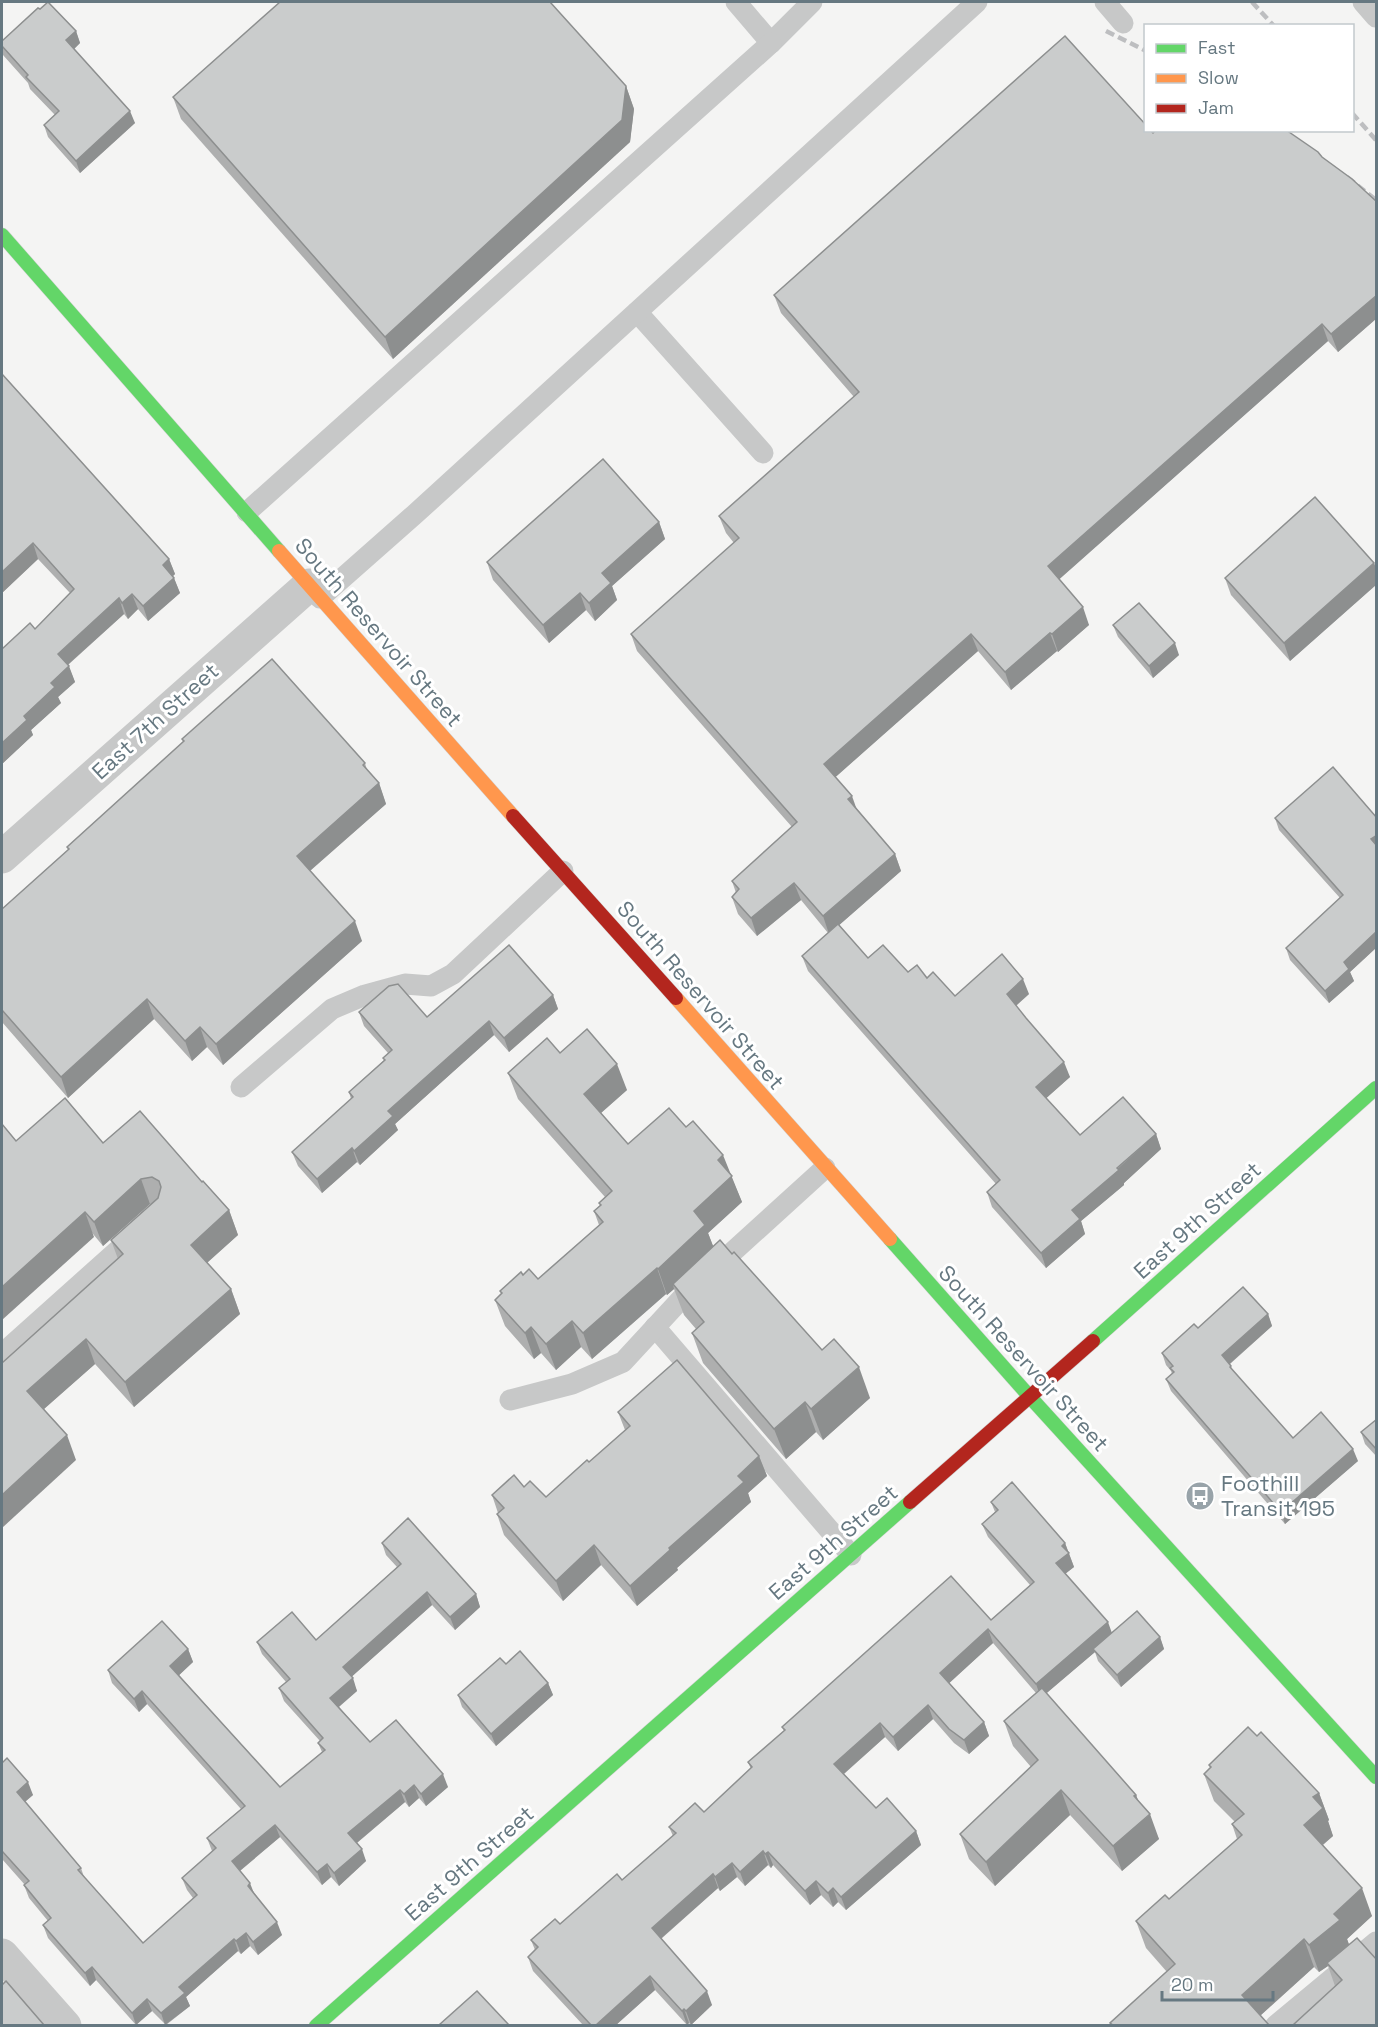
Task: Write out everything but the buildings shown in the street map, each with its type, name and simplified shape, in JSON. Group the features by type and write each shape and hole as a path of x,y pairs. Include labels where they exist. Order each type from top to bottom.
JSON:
{"main road":[{"name":"South Reservoir Street","path":"2,235 825,1168 1030,1397 1374,1770"},
{"name":"East 9th Street","path":"316,2025 1030,1397 1377,1088"}],"street":[{"name":"East 7th Street","path":"2,857 314,591"},
{"path":"2,1955 65,2025"}],"lane":[{"path":"736,2 771,43"},
{"path":"247,512 771,43 812,2"},
{"path":"314,591 414,515 977,2"},
{"path":"1105,2 1123,23"},
{"path":"1363,2 1377,17"},
{"path":"637,312 763,453"},
{"path":"241,1087 332,1009 365,995 405,984 431,986 453,974 563,871"},
{"path":"510,1400 572,1384 623,1362 683,1297 825,1168"},
{"path":"2,1354 149,1222"},
{"path":"655,1327 851,1555"},
{"path":"1275,2025 1377,1942"}],"railway":[{"path":"1252,2 1272,24"},
{"path":"1106,31 1144,50"},
{"path":"1354,115 1376,140"},
{"path":"1347,177 1376,200"}],"traffic: fast":[{"path":"2,235 279,551"},
{"path":"1093,1341 1376,1088"},
{"path":"890,1239 1030,1397 1376,1777"},
{"path":"316,2026 910,1502"}],"traffic: slow":[{"path":"279,551 513,816"},
{"path":"676,998 890,1239"}],"traffic: jam":[{"path":"513,816 676,998"},
{"path":"910,1502 1093,1341"}],"place":[{"name":"Foothill Transit 195","path":"1200,1496"}]}
